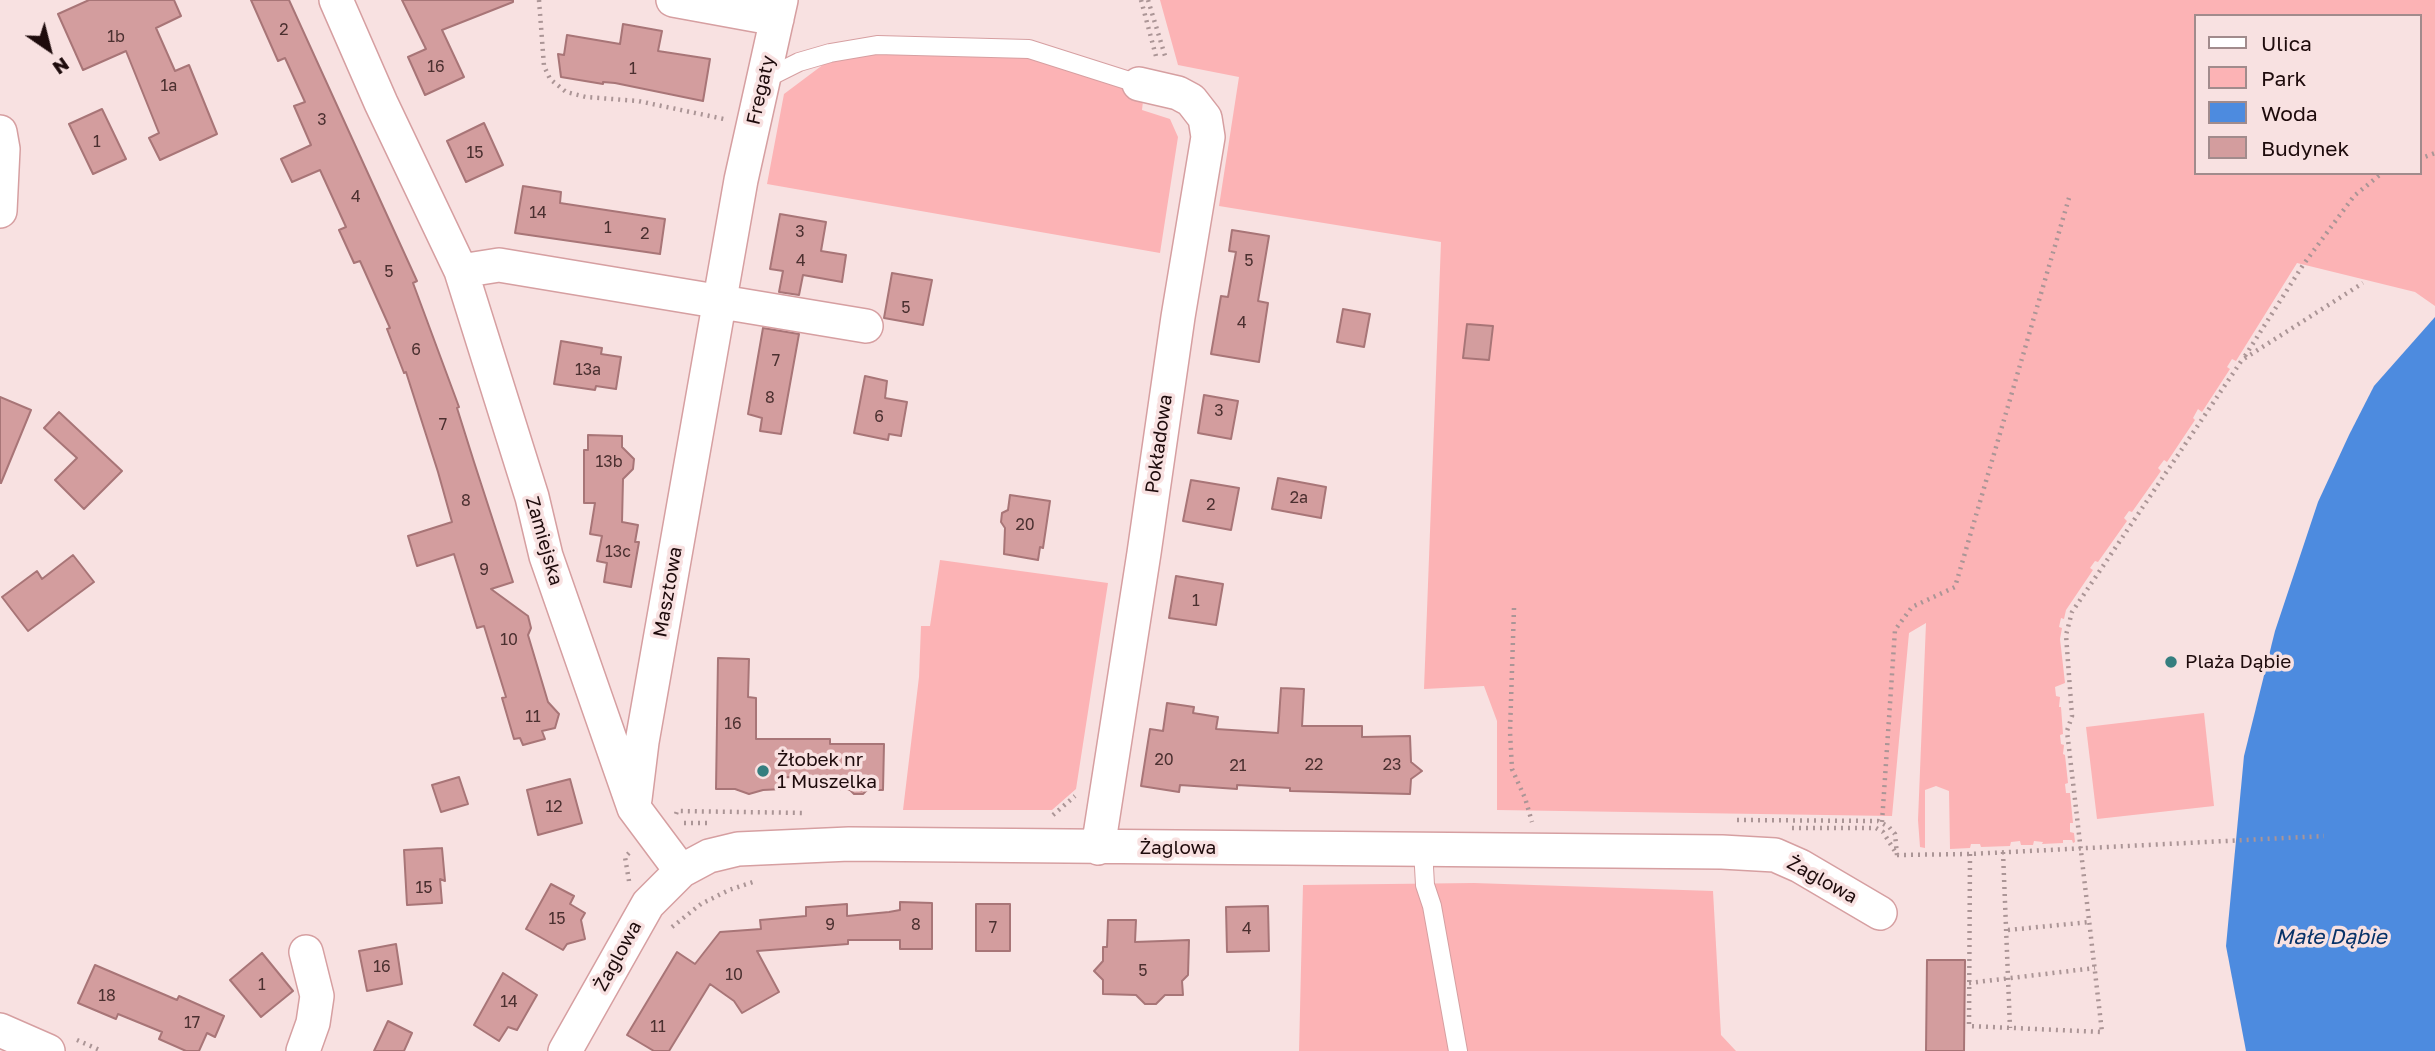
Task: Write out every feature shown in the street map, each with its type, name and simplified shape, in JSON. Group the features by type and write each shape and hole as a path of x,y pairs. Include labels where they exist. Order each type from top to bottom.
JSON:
{"street":[{"name":"Zamiejska","path":"336,0 381,103 461,271 528,484 545,556 634,808"},
{"path":"673,0 779,9"},
{"name":"Fregaty","path":"741,180 779,9"},
{"name":"Pokładowa","path":"1098,848 1178,317 1208,137 1205,118 1196,104 1186,97 1152,87"},
{"path":"0,132 3,149 0,211"},
{"name":"Masztowa","path":"634,808 642,742 741,180"},
{"path":"461,271 499,265 866,326"},
{"path":"634,808 681,870"},
{"name":"Żaglowa","path":"565,1051 648,904 681,870 709,856 738,849 849,844 1722,852 1776,855 1880,913"},
{"path":"303,1051 313,1023 317,996 306,952"},
{"path":"0,1030 48,1051"}],"lane":[{"path":"763,80 799,62 830,53 877,45 1029,49 1152,87"},
{"path":"1423,849 1425,885 1432,906 1458,1051"}],"path":[{"path":"539,0 544,66 550,79 566,92 598,99 638,101 737,121"},
{"path":"1148,0 1168,68 1152,87"},
{"path":"1969,854 1969,1026 2102,1032 2067,731 2072,716 2066,635 2072,612 2242,360 2303,264 2354,196 2380,175"},
{"path":"1882,822 1895,631 1912,607 1955,587 2069,198"},
{"path":"2242,360 2363,283"},
{"path":"1514,608 1510,732 1512,769 1532,818 1535,850"},
{"path":"1897,855 1969,854 2324,836"},
{"path":"2003,852 2010,1028"},
{"path":"669,930 701,904 729,890 765,880"},
{"path":"2008,930 2090,922"},
{"path":"1969,983 2095,968"}],"green space":[{"path":"1160,0 2435,0 2435,306 2415,292 2297,263 2236,361 2232,359 2227,367 2230,369 2202,412 2198,409 2193,418 2195,420 2167,462 2164,460 2158,468 2161,471 2132,512 2129,511 2124,518 2127,521 2098,562 2095,561 2090,568 2093,570 2066,610 2064,619 2061,618 2059,627 2062,628 2060,639 2065,683 2055,687 2056,696 2060,697 2063,734 2060,735 2061,744 2064,745 2068,783 2065,784 2066,793 2070,793 2073,823 2070,823 2070,832 2074,833 2075,842 2063,840 2063,843 2042,844 2043,842 2034,841 2033,845 2021,845 2020,841 2011,842 2010,846 1981,847 1980,844 1971,844 1970,848 1950,849 1949,791 1936,786 1925,790 1925,848 1920,847 1918,820 1926,623 1909,633 1892,816 1497,810 1497,721 1484,686 1424,689 1441,242 1219,206 1239,77 1178,65"},
{"path":"877,51 1030,56 1144,92 1142,110 1170,119 1178,137 1160,253 767,184 784,94 832,58"},
{"path":"940,560 1108,583 1076,789 1052,810 903,810 919,677 921,626 930,626"},
{"path":"2204,713 2214,806 2097,819 2086,727"},
{"path":"1474,883 1713,891 1721,1035 1736,1051 1299,1051 1303,885"}],"water":[{"name":"Małe Dąbie","path":"2435,317 2435,1051 2246,1051 2226,946 2244,756 2275,631 2318,502 2349,435 2374,386"}],"building":[{"path":"89,0 174,0 181,16 156,28 175,71 189,65 217,134 160,160 149,138 159,133 126,51 83,70 58,14"},
{"path":"251,0 289,0 417,281 413,283 459,407 457,408 513,582 491,589 528,616 531,628 528,635 548,702 559,714 555,728 542,731 545,739 523,745 520,738 514,739 502,698 506,697 484,626 477,628 454,554 417,566 408,536 452,522 438,472 406,372 404,373 387,329 390,328 360,261 354,263 339,230 346,227 320,170 292,182 281,159 311,145 294,106 305,102 285,58 278,61"},
{"path":"402,0 513,2 442,30 464,77 425,95 408,57 426,49"},
{"path":"623,24 662,31 658,51 710,59 703,101 615,83 603,84 561,77 558,54 564,55 567,35 620,44"},
{"path":"102,109 126,159 93,174 69,124"},
{"path":"484,123 503,165 466,182 447,141"},
{"path":"523,186 561,192 560,203 665,219 660,254 515,233"},
{"path":"780,214 826,222 821,251 846,255 842,282 803,275 799,295 779,292 783,271 770,269"},
{"path":"1232,230 1269,236 1258,301 1268,303 1259,362 1211,354 1221,296 1228,297 1236,252 1229,251"},
{"path":"892,273 932,280 923,325 884,318"},
{"path":"1343,309 1370,314 1364,347 1337,342"},
{"path":"1467,324 1493,326 1489,360 1463,358"},
{"path":"763,328 799,334 781,434 760,431 762,418 748,414"},
{"path":"561,341 602,348 601,354 621,357 616,389 596,386 595,390 554,384"},
{"path":"865,376 887,381 885,398 907,402 901,436 889,434 888,440 854,433"},
{"path":"1204,395 1238,401 1231,439 1198,433"},
{"path":"0,397 31,410 1,483 0,483"},
{"path":"59,412 122,471 84,509 55,480 77,458 44,428"},
{"path":"588,435 622,436 622,447 634,459 633,469 623,479 622,522 638,525 635,542 639,542 631,587 604,582 607,563 597,561 602,536 590,534 595,503 584,503 584,450 588,450"},
{"path":"1278,478 1326,487 1321,518 1272,509"},
{"path":"1191,480 1239,488 1231,530 1183,521"},
{"path":"1010,495 1050,501 1043,548 1040,547 1038,560 1004,554 1005,528 1001,522 1002,513 1008,510"},
{"path":"73,555 94,582 28,631 2,597 37,571 42,579"},
{"path":"1176,576 1223,584 1216,625 1169,618"},
{"path":"718,658 749,659 748,697 756,698 756,739 830,739 830,744 884,744 883,790 867,790 863,794 854,794 850,790 828,790 828,778 783,777 783,789 749,794 735,789 716,789"},
{"path":"1281,688 1304,689 1302,726 1362,726 1362,737 1410,736 1411,762 1422,771 1411,779 1410,794 1290,791 1290,788 1237,785 1237,789 1180,785 1179,792 1141,786 1150,729 1163,731 1167,703 1194,707 1193,713 1218,717 1216,729 1278,733"},
{"path":"459,777 468,804 441,812 432,785"},
{"path":"570,779 582,823 538,835 527,790"},
{"path":"442,848 445,881 440,879 442,903 407,905 404,850"},
{"path":"551,884 574,896 570,904 585,913 581,920 585,939 567,944 563,950 526,929"},
{"path":"900,902 932,903 932,949 900,949 900,940 848,940 848,944 757,951 779,992 742,1013 734,1001 710,984 669,1051 654,1051 627,1035 677,952 695,964 720,932 761,929 760,920 806,916 806,907 847,904 847,916 900,910"},
{"path":"976,904 1010,904 1010,951 976,951"},
{"path":"1268,906 1269,951 1227,952 1226,907"},
{"path":"1108,920 1136,920 1135,942 1189,940 1188,975 1182,981 1183,995 1165,995 1156,1004 1145,1004 1136,995 1103,994 1103,980 1094,971 1103,961 1103,947 1107,947"},
{"path":"396,944 402,984 367,991 359,951"},
{"path":"262,953 293,991 261,1017 230,980"},
{"path":"1927,960 1965,960 1964,1051 1926,1051"},
{"path":"95,965 177,1000 179,996 224,1016 215,1037 207,1033 199,1051 186,1051 159,1039 162,1032 118,1014 116,1019 78,1003"},
{"path":"503,973 537,995 517,1030 508,1027 499,1041 474,1025"},
{"path":"388,1021 412,1033 404,1051 374,1051"}],"place":[{"name":"Plaża Dąbie","path":"2171,662"},
{"name":"Żłobek nr 1 Muszelka","path":"763,771"}]}
